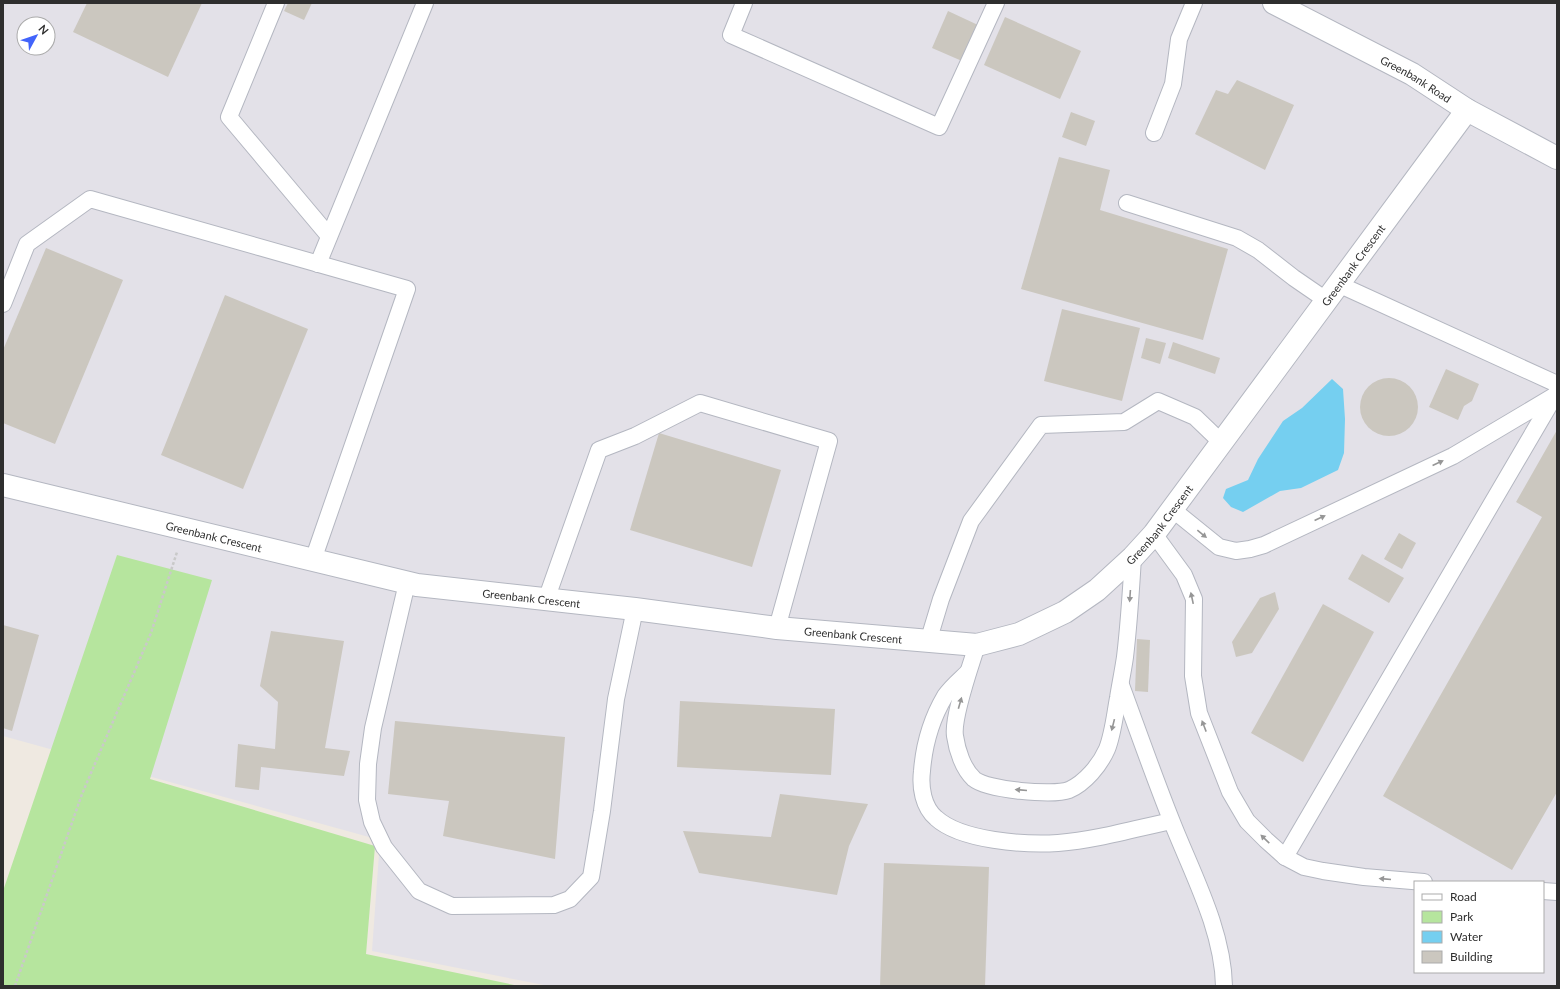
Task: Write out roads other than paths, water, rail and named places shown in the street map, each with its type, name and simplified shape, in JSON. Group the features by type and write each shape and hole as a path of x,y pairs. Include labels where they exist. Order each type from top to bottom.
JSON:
{"street":[{"name":"Greenbank Road","path":"1274,3 1412,74 1467,110 1557,158"},
{"name":"Greenbank Crescent","path":"3,485 407,583 635,609 778,628 928,642 977,645 1020,634 1065,612 1097,590 1133,557 1154,534 1467,110"}],"lane":[{"path":"276,3 228,117 329,236"},
{"path":"318,264 425,3"},
{"path":"744,3 731,35 939,128 996,3"},
{"path":"1154,133 1173,84 1179,39 1194,3"},
{"path":"3,304 27,244 90,199 407,289 312,560"},
{"path":"1127,203 1237,238 1258,250 1294,278 1332,292 1556,390"},
{"path":"1172,509 1219,547 1236,551 1264,545 1453,456 1556,390"},
{"path":"1285,857 1556,390"},
{"path":"928,642 941,599 971,521 1041,425 1124,422 1158,401 1195,418 1221,442"},
{"path":"546,600 599,450 635,436 700,403 829,441 778,628"},
{"path":"1154,534 1184,575 1194,599 1193,676 1199,713 1218,765 1230,792 1248,821 1285,857 1304,866 1323,871 1364,877 1414,881"},
{"path":"977,645 956,720 954,734 958,752 965,768 975,779 987,785 1019,790 1048,792 1067,790 1081,783 1093,770 1107,748 1115,718 1127,637 1133,557"},
{"path":"407,583 373,728 368,764 367,800 372,822 384,847 419,891 452,906 554,905 570,899 591,877 602,811 616,699 635,609"},
{"path":"970,670 946,695 931,726 923,754 921,782 926,805 935,818 955,830 974,836 997,840 1034,843 1058,843 1082,840 1171,821"},
{"path":"1120,684 1171,821 1213,923 1224,972 1224,986"},
{"path":"1544,892 1557,892"}],"water":[{"path":"1332,379 1343,389 1345,419 1344,453 1338,470 1301,488 1280,491 1243,512 1231,507 1223,498 1226,489 1248,480 1258,459 1283,421 1302,408"}]}
